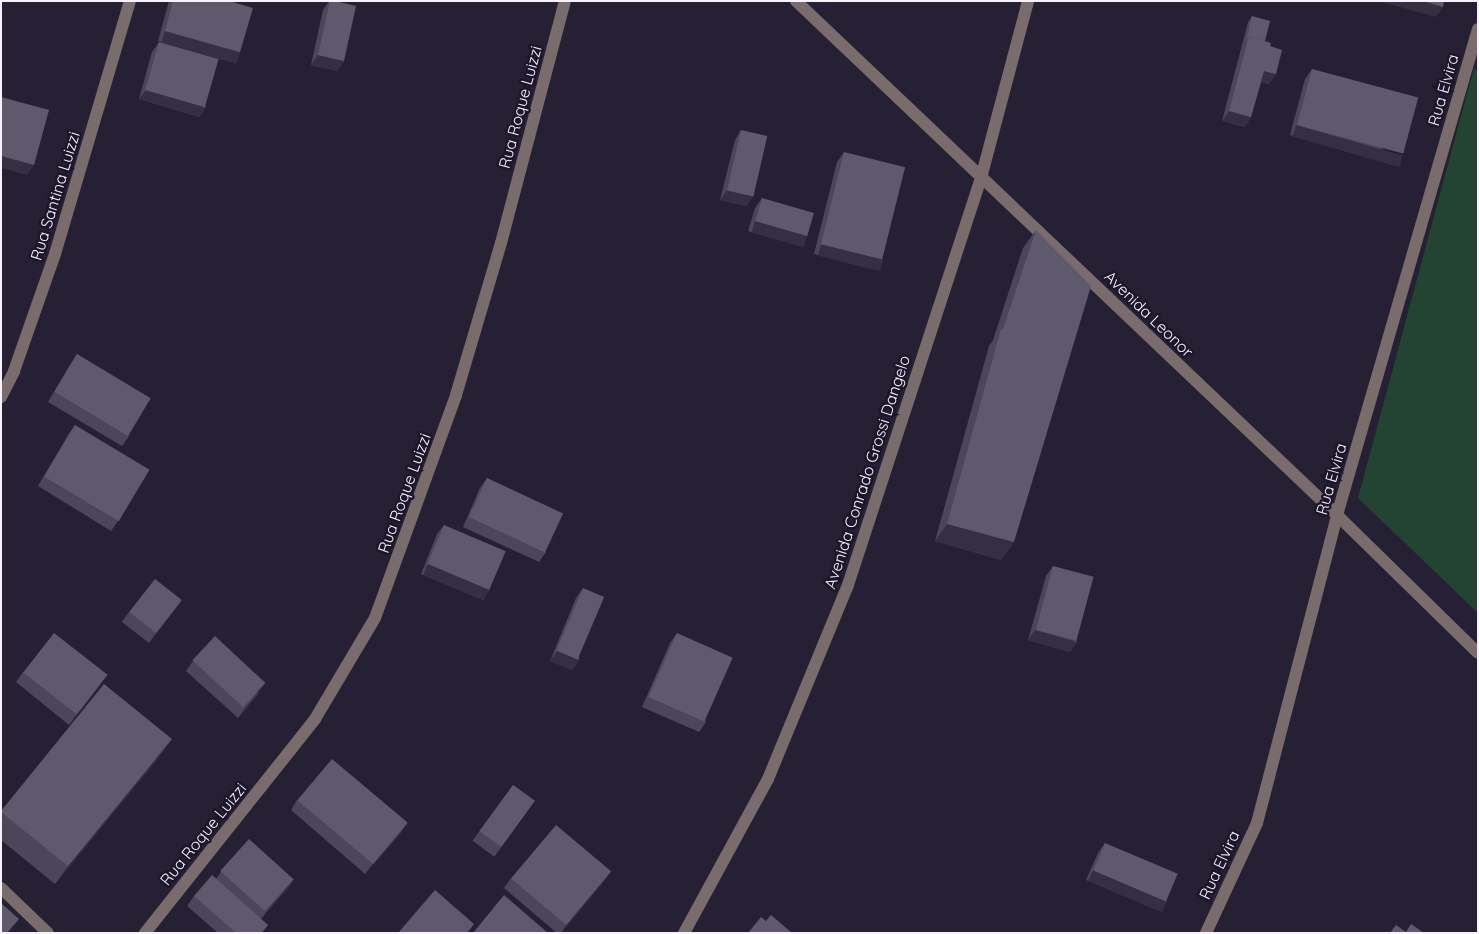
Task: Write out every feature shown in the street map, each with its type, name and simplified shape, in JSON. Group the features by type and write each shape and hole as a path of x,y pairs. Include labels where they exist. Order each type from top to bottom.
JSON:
{"street":[{"name":"Rua Santina Luizzi","path":"1,397 14,371 55,254 130,1"},
{"name":"Rua Roque Luizzi","path":"145,933 315,719 375,618 456,395 501,243 565,1"},
{"name":"Avenida Leonor","path":"796,1 1337,515 1478,653"},
{"name":"Avenida Conrado Grossi Dangelo","path":"684,933 768,779 848,585 981,178 1028,1"},
{"name":"Rua Elvira","path":"1206,933 1257,823 1337,515 1478,30"},
{"path":"1,888 48,933"}],"green space":[{"path":"1474,68 1478,72 1478,613 1358,498"}],"building":[{"path":"173,1 229,1 253,8 240,52 165,31"},
{"path":"330,1 356,6 344,61 318,55"},
{"path":"1422,1 1444,1 1443,7"},
{"path":"1252,16 1270,21 1265,41 1249,36 1246,41"},
{"path":"1249,36 1271,43 1270,46 1282,50 1276,74 1264,71 1251,117 1229,111"},
{"path":"159,42 219,59 205,107 145,90"},
{"path":"1312,69 1418,97 1403,153 1297,125"},
{"path":"1,97 49,110 34,165 1,156"},
{"path":"741,130 767,136 753,196 727,190"},
{"path":"844,152 905,167 882,259 821,244"},
{"path":"762,198 814,213 807,236 755,221"},
{"path":"1036,230 1091,286 1014,542 947,524 1001,329 1003,329"},
{"path":"77,354 151,398 128,436 54,392"},
{"path":"75,425 150,470 119,521 44,476"},
{"path":"487,478 563,513 545,552 469,517"},
{"path":"444,525 506,551 489,590 428,564"},
{"path":"1053,566 1094,577 1076,641 1036,630"},
{"path":"155,579 182,600 156,633 129,612"},
{"path":"583,588 604,597 578,660 556,651"},
{"path":"54,633 108,675 77,714 23,672"},
{"path":"677,633 733,658 704,722 649,697"},
{"path":"215,636 265,683 243,707 192,660"},
{"path":"104,684 172,739 68,866 1,811"},
{"path":"332,759 408,823 373,864 297,800"},
{"path":"513,785 535,801 501,847 479,831"},
{"path":"556,825 611,871 566,925 511,879"},
{"path":"249,839 294,879 265,911 220,871"},
{"path":"1105,843 1178,874 1166,901 1093,871"},
{"path":"212,875 268,925 261,933 236,933 194,896"},
{"path":"435,890 474,924 467,933 398,933"},
{"path":"504,895 548,933 473,933"},
{"path":"1,903 19,919 7,933 1,933"},
{"path":"771,915 792,933 748,933 761,917 766,921"},
{"path":"1411,924 1424,933 1390,933 1396,925 1406,932"}]}
